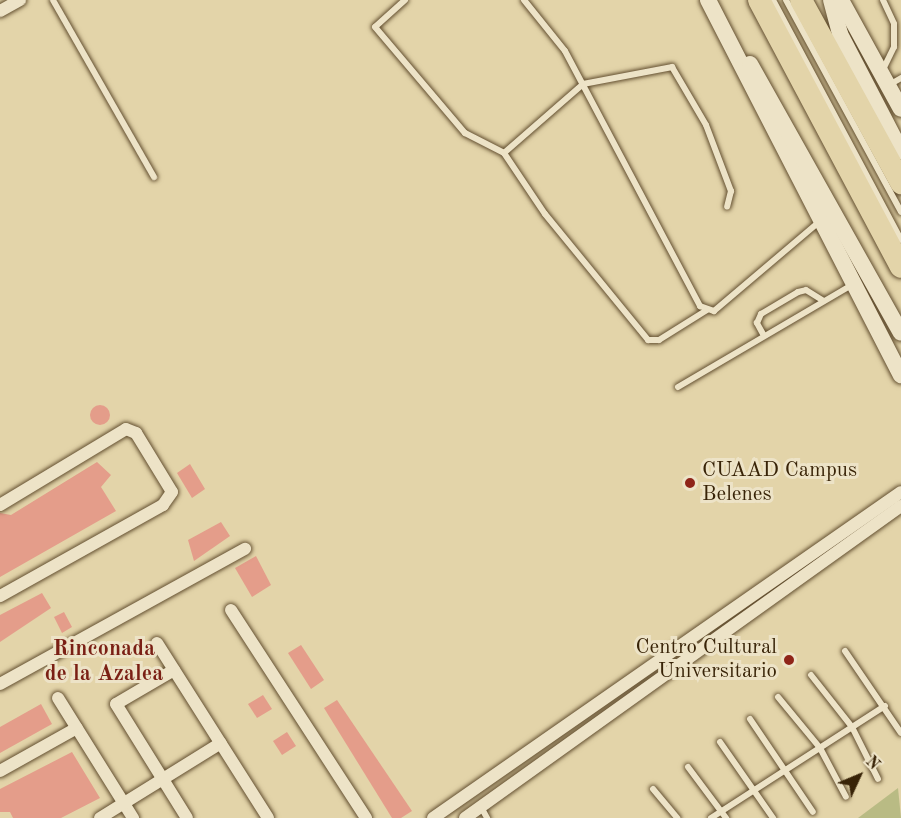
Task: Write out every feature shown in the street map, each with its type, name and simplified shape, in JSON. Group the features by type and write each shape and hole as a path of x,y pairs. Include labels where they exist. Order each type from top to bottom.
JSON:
{"highway":[{"path":"759,0 901,267"},
{"path":"801,0 901,183"}],"main road":[{"path":"708,0 819,222 901,375"},
{"path":"831,0 840,34 901,151"},
{"path":"841,0 890,79 901,109"},
{"path":"727,39 758,77 901,333"}],"street":[{"path":"0,11 20,0"},
{"path":"0,505 126,429 136,433 172,492 164,505 0,596"},
{"path":"476,814 622,705 873,526 900,498"},
{"path":"433,818 900,498"},
{"path":"873,526 901,519"},
{"path":"0,684 245,549"},
{"path":"231,610 366,818"},
{"path":"157,643 268,818"},
{"path":"174,670 116,704 187,818"},
{"path":"615,693 622,705"},
{"path":"58,698 133,818"},
{"path":"0,771 77,728"},
{"path":"100,818 126,806 221,743"}],"lane":[{"path":"53,0 154,177"},
{"path":"405,0 375,27 465,133 504,153 545,214 648,340 659,340 707,310 714,311 819,222"},
{"path":"524,0 544,20 583,84 707,310"},
{"path":"773,0 901,240"},
{"path":"786,0 901,212"},
{"path":"883,0 894,24 890,79"},
{"path":"504,153 583,84 660,66 677,70 727,180 727,207"},
{"path":"678,387 763,334 852,285"},
{"path":"763,334 757,323 761,314 798,292 806,290 822,300"},
{"path":"845,651 885,706 901,733"},
{"path":"811,675 852,727 878,779"},
{"path":"778,697 820,748 846,797"},
{"path":"711,818 885,706"},
{"path":"750,719 788,768 813,812"},
{"path":"720,742 756,789 774,818"},
{"path":"688,767 726,818"},
{"path":"653,789 677,818"}],"green space":[{"path":"898,788 901,818 858,818"}],"building":[{"path":"100,405 107,408 110,415 107,422 100,425 93,422 90,415 93,408"},
{"path":"97,462 111,475 101,487 116,511 0,577 0,513 11,515"},
{"path":"190,464 205,489 192,498 177,473"},
{"path":"221,522 230,536 194,561 188,540"},
{"path":"256,556 271,585 252,597 235,568"},
{"path":"42,593 51,608 0,642 0,615"},
{"path":"64,612 72,627 62,633 54,617"},
{"path":"301,645 324,680 311,689 288,653"},
{"path":"263,695 272,709 257,718 248,704"},
{"path":"337,700 412,811 401,818 392,818 324,708"},
{"path":"41,704 52,724 0,753 0,727"},
{"path":"287,732 296,746 282,755 273,741"},
{"path":"72,752 100,798 61,818 13,818 10,812 0,812 0,789"}],"place":[{"name":"CUAAD Campus Belenes","path":"690,483"},
{"name":"Centro Cultural Universitario","path":"789,660"}],"district":[{"name":"Rinconada de la Azalea","path":"104,662"}]}
